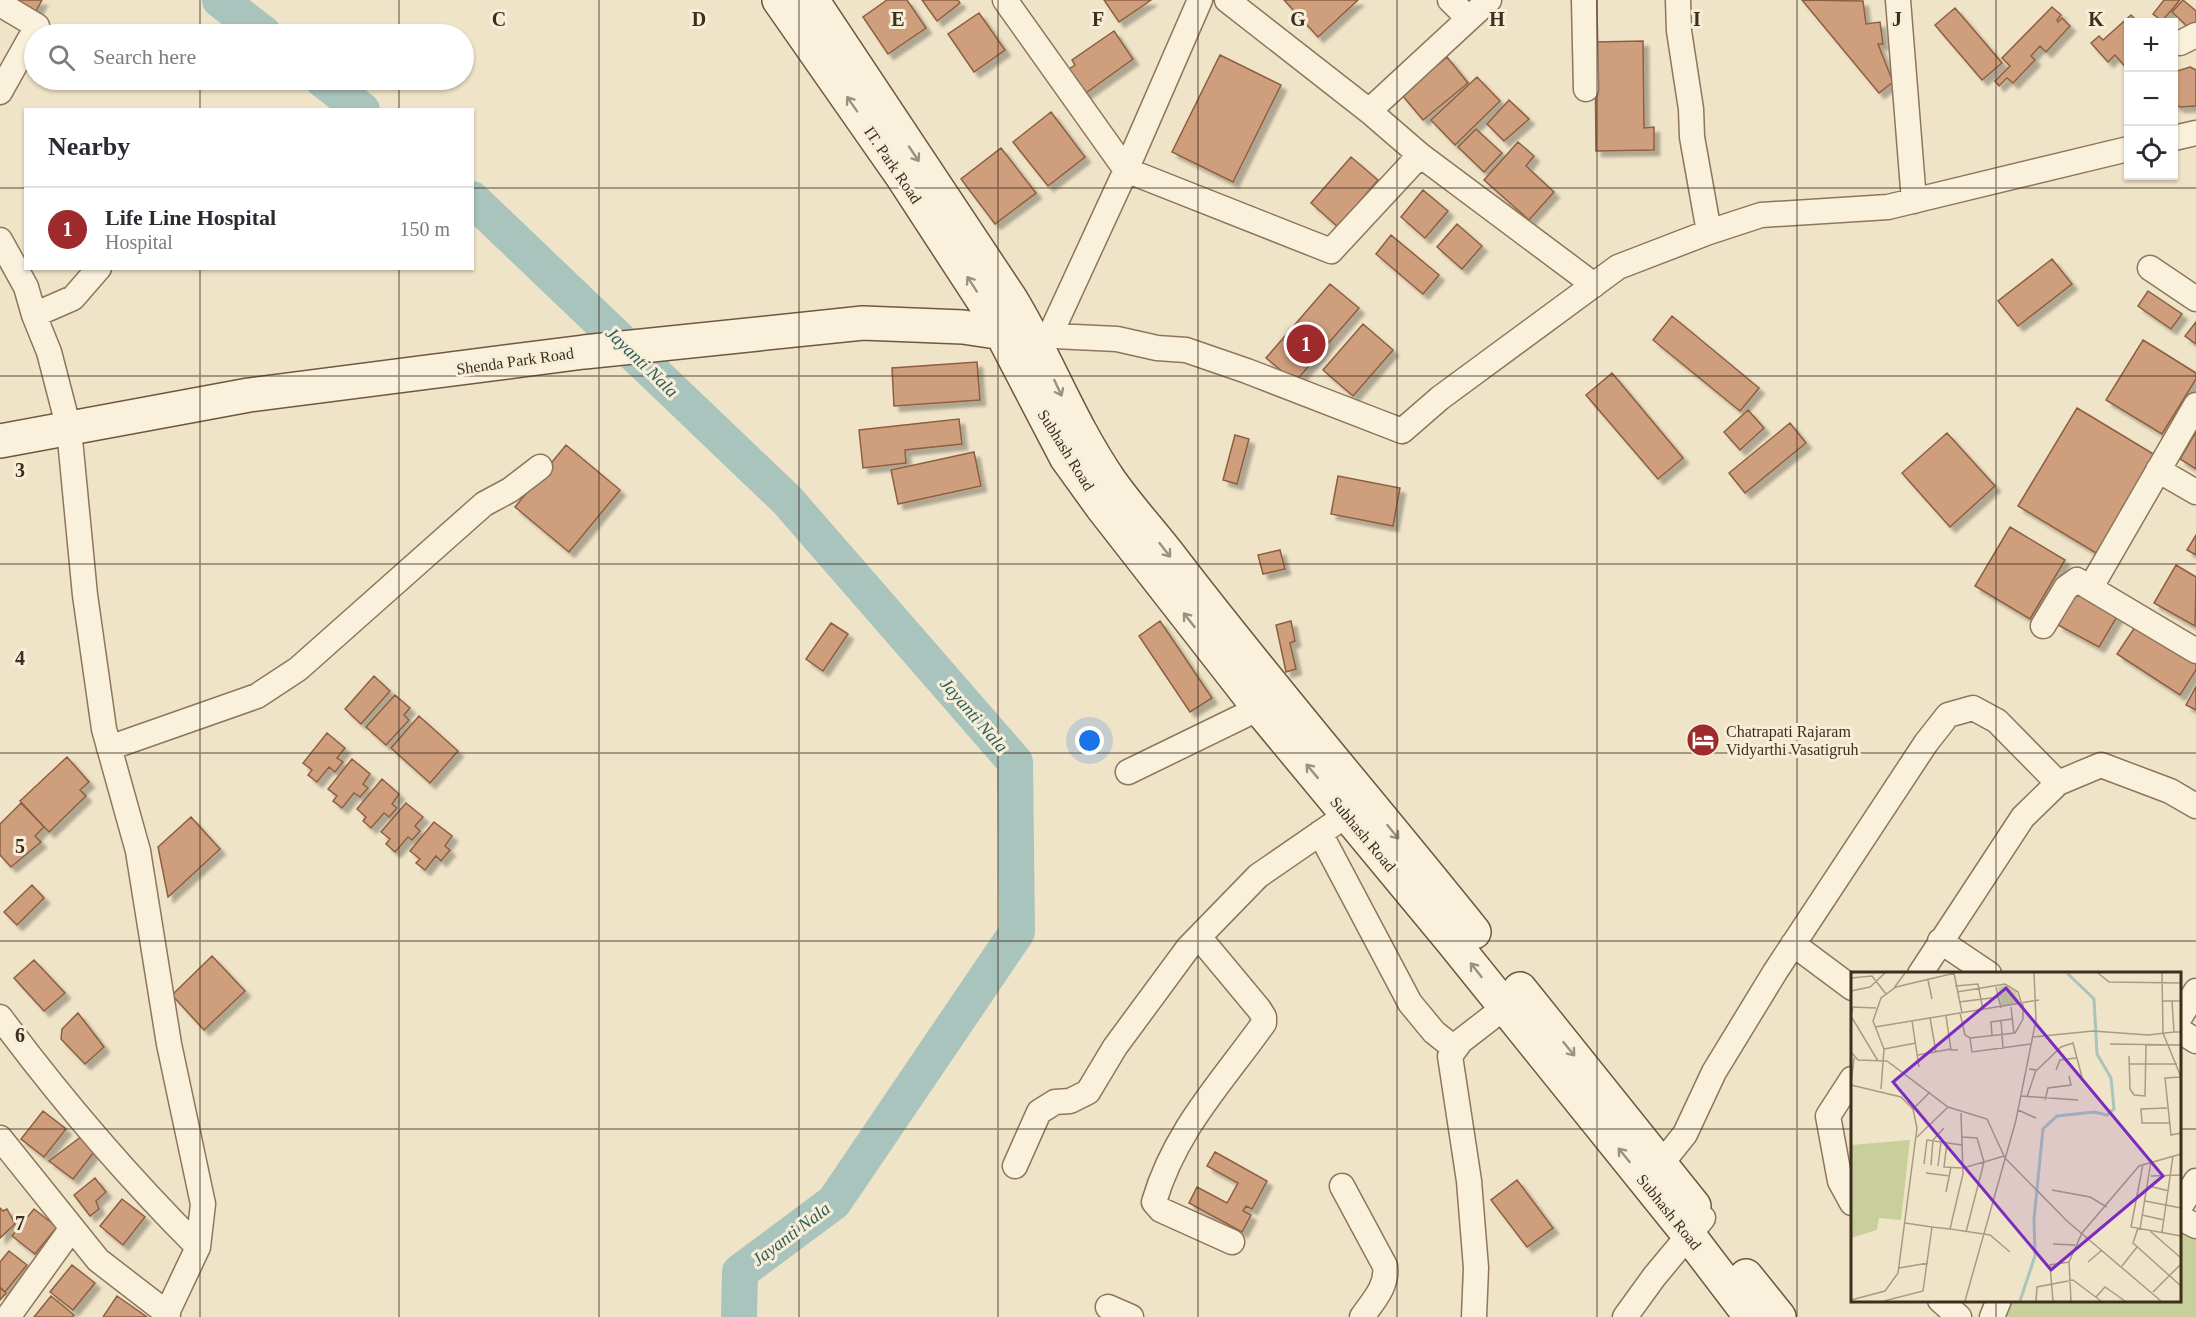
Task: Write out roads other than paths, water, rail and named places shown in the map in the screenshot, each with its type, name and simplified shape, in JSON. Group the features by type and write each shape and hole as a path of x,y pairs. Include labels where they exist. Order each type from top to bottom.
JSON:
{"main road":[{"name":"IT. Park Road","path":"779,0 902,176 990,311 1028,335"},
{"name":"IT. Park Road","path":"812,0 1028,335"},
{"name":"Shenda Park Road","path":"0,441 249,395 604,350 863,323 963,327 1028,335"},
{"name":"Subhash Road","path":"1028,335 1077,431 1109,480 1270,703 1358,807 1520,1014 1696,1227 1779,1317"},
{"name":"Subhash Road","path":"1520,1014 1661,1164 1751,1317"}],"street":[{"path":"1005,0 1126,170 1331,252 1420,155"},
{"path":"1200,0 1126,170 1028,335 1117,339 1157,348 1186,350 1247,370 1402,431 1440,398 1618,267 1709,232 1761,216 1888,207 2124,149"},
{"path":"1227,0 1369,111 1420,155 1594,285"},
{"path":"1450,0 1468,18"},
{"path":"1369,111 1489,0"},
{"path":"1584,0 1586,89"},
{"path":"1678,0 1679,31 1692,137 1709,232"},
{"path":"1898,0 1914,201"},
{"path":"0,4 34,24"},
{"path":"0,92 24,49"},
{"path":"2178,137 2196,133"},
{"path":"0,240 26,287 34,315 49,351 69,429 92,651 109,748 138,851 169,1044 203,1204 198,1247 167,1315 98,1260 5,1153"},
{"path":"2150,268 2196,299"},
{"path":"34,315 73,298 97,270"},
{"path":"2091,587 2196,405"},
{"path":"109,748 248,699 276,685 298,669 484,504 510,490 540,467"},
{"path":"2158,470 2196,492"},
{"path":"2043,626 2071,583 2077,580 2196,651"},
{"path":"1128,772 1270,703"},
{"path":"1661,1164 1681,1140 1714,1072 1793,944 1884,805 1948,715 1973,708 1997,721 2058,783"},
{"path":"1921,972 2023,817 2058,783 2101,765 2170,791 2196,806"},
{"path":"1015,1166 1039,1112 1055,1102 1071,1101 1088,1092 1115,1047 1155,989 1199,936 1258,876 1358,807"},
{"path":"1320,833 1410,1003 1434,1032 1454,1048"},
{"path":"1199,936 1259,1009 1264,1017 1264,1023 1210,1091 1184,1132 1154,1202 1161,1210 1232,1242"},
{"path":"1940,941 1986,972"},
{"path":"1793,944 1851,987"},
{"path":"2181,1015 2196,991"},
{"path":"1474,1317 1476,1268 1469,1181 1450,1056 1454,1048 1520,1014"},
{"path":"0,1017 45,1078 134,1183 198,1247"},
{"path":"2181,1032 2196,1041"},
{"path":"1851,1083 1843,1114 1828,1116 1840,1181 1851,1201"},
{"path":"2181,1205 2196,1181"},
{"path":"1342,1186 1385,1266 1384,1285 1362,1317"},
{"path":"2181,1218 2196,1226"},
{"path":"1625,1317 1696,1227"},
{"path":"8,1317 72,1228"},
{"path":"1942,1302 1959,1317"},
{"path":"1992,1317 1998,1302"},
{"path":"1108,1307 1131,1317"}],"waterway":[{"name":"Jayanti Nala","path":"220,0 251,24"},
{"name":"Jayanti Nala","path":"336,90 359,108"},
{"name":"Jayanti Nala","path":"474,201 787,500 1015,762 1017,932 834,1202 740,1272 739,1317"}],"place":[{"name":"Life Line Hospital","path":"1306,344"},
{"name":"Chatrapati Rajaram Vidyarthi Vasatigruh","path":"1703,740"}]}
